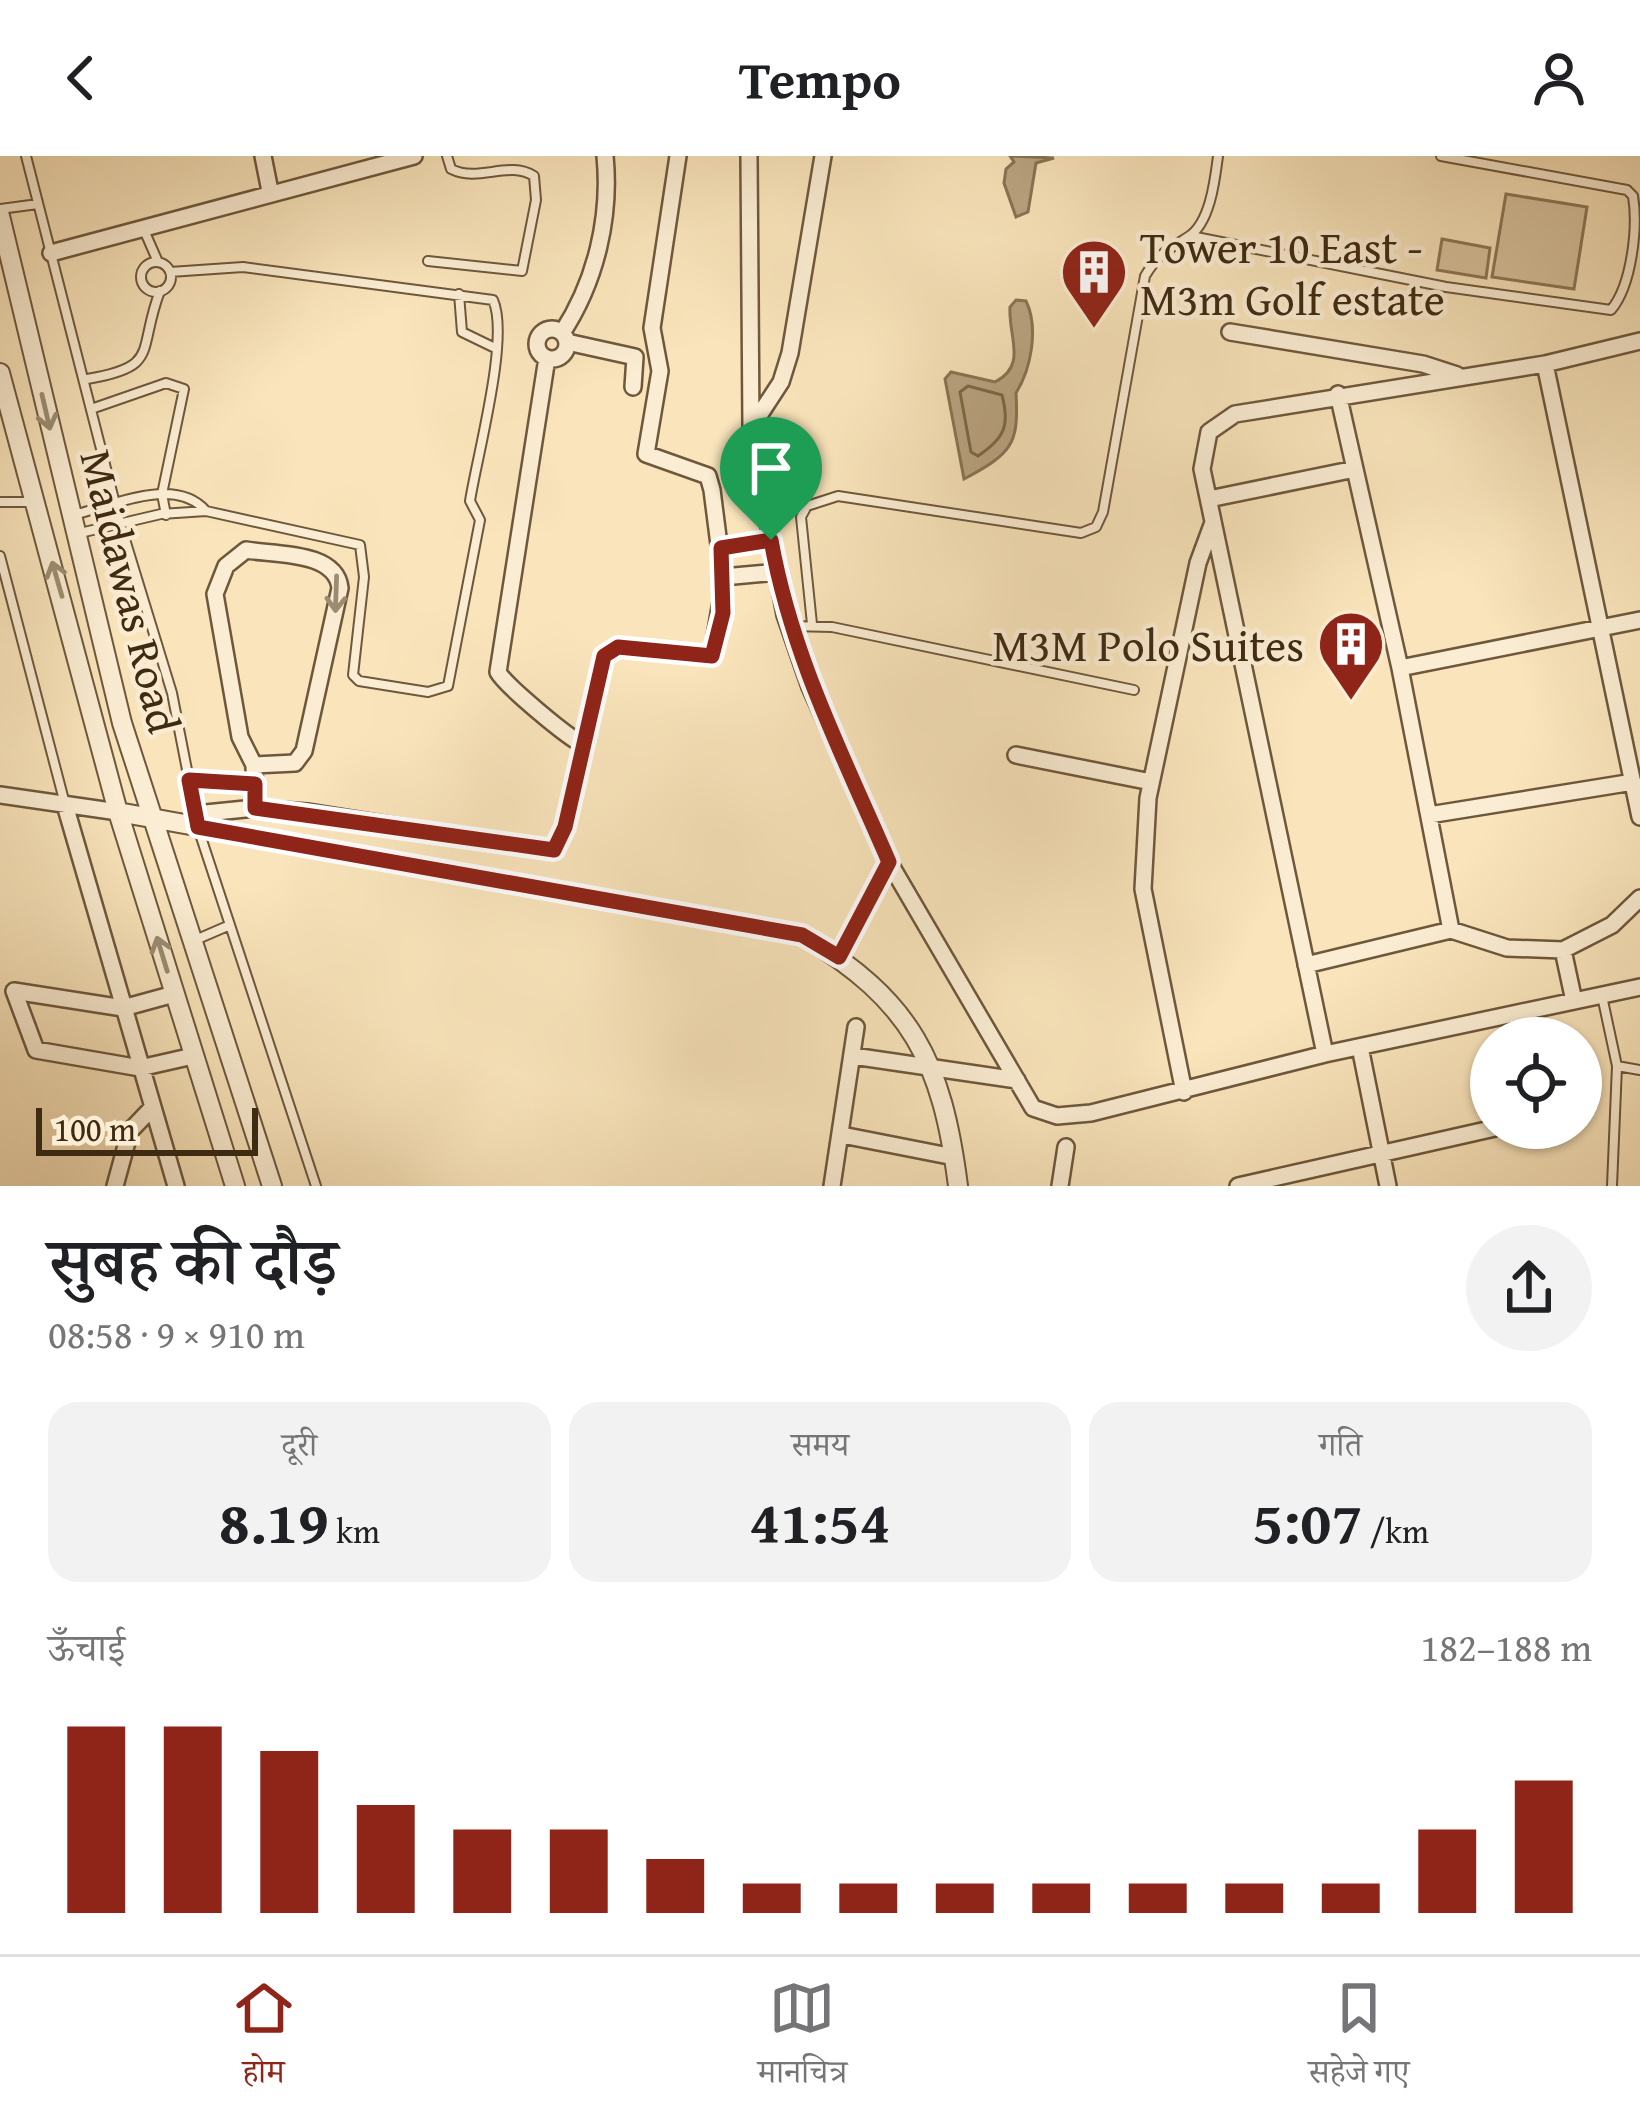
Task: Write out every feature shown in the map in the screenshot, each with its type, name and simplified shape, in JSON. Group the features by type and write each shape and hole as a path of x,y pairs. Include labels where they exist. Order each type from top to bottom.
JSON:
{"street":[{"path":"263,156 270,191"},
{"path":"51,253 414,156"},
{"path":"547,358 561,356 595,267 606,194 604,156"},
{"path":"197,821 255,808 550,852 558,847 565,827 609,650 712,656 723,613 723,577 708,476 646,454 660,371 652,328 678,156"},
{"path":"748,156 751,428 789,626 889,862 1033,1108 1058,1116 1184,1092 1325,1054 1640,987"},
{"path":"751,428 781,382 790,353 823,156"},
{"name":"Maidawas Road","path":"0,213 73,525 151,819 272,1186"},
{"path":"547,358 537,348 540,334 549,328 635,357 633,387"},
{"path":"1230,332 1423,364 1458,376"},
{"path":"1325,1054 1213,524 1204,447 1208,432 1221,420 1337,394 1545,364 1640,341"},
{"path":"547,358 498,672 557,732 584,745"},
{"path":"1545,364 1640,818"},
{"name":"Maidawas Road","path":"0,374 118,812 235,1186"},
{"path":"1337,394 1400,668 1451,930"},
{"path":"1209,499 1355,469"},
{"path":"1184,1092 1143,889 1151,782 1198,563 1213,524"},
{"path":"721,548 771,540"},
{"path":"254,765 296,763 304,751 340,588 339,577 326,562 246,550 226,566 214,595 240,737 254,765 255,808"},
{"path":"723,577 777,572"},
{"path":"1400,668 1640,620"},
{"path":"1016,755 1151,782"},
{"path":"189,780 255,784"},
{"path":"1429,815 1633,782"},
{"path":"0,795 151,819 197,821 802,935 839,957 910,1025 931,1069 958,1186"},
{"path":"65,805 176,1186"},
{"path":"839,957 889,862"},
{"path":"1306,964 1451,930 1507,948 1563,950 1612,925 1640,898"},
{"path":"1563,950 1574,1000"},
{"path":"174,994 123,1008 14,991 36,1050 140,1068 194,1055"},
{"path":"832,1186 856,1027"},
{"path":"1360,1046 1388,1186"},
{"path":"854,1056 1017,1080"},
{"path":"115,1186 130,1132 151,1109"},
{"path":"1247,1185 1470,1134"},
{"path":"842,1136 954,1157"},
{"path":"1060,1186 1066,1147"}],"lane":[{"path":"26,156 88,379 120,523 172,693 197,821 316,1186"},
{"path":"428,261 522,272 530,239 534,176 510,169 463,175 451,170 447,156"},
{"path":"812,624 801,517 807,506 822,500 838,496 1081,533 1096,526 1103,512 1145,276 1158,253 1191,236 1214,185 1218,156"},
{"path":"1191,236 1446,287 1611,310 1620,299 1637,217 1634,196 1627,190 1441,156"},
{"path":"0,213 38,204"},
{"path":"73,525 206,511 360,545 364,577 353,675 359,681 441,692 448,686 480,520 470,501 495,348 498,310 493,300 243,267 170,272 158,262 142,227"},
{"path":"158,262 145,266 141,275 146,288 160,291"},
{"path":"88,379 126,373 141,362 160,291 168,286 170,272"},
{"path":"459,294 462,332 495,348"},
{"path":"94,408 166,383 184,389 162,494 166,514"},
{"path":"73,525 116,506 162,494 189,495 206,511"},
{"path":"0,502 34,502"},
{"path":"0,556 65,805"},
{"path":"789,626 812,624 1134,690"},
{"path":"191,941 230,925"},
{"path":"1602,995 1617,1066 1612,1186"},
{"path":"1617,1066 1640,1070"}],"shaded area":[{"path":"1506,194 1587,207 1574,289 1492,277"},
{"path":"1442,239 1490,248 1486,278 1437,270"}],"water":[{"path":"1010,156 1054,158 1036,163 1028,212 1016,217 1004,183 1006,169 1014,162"},
{"path":"1016,300 1026,301 1033,336 1016,393 1014,436 993,462 964,479 945,379 951,372 995,382 1005,375 1014,359 1010,307"}],"place":[{"name":"Tower 10 East - M3m Golf estate","path":"1094,331"},
{"name":"M3M Polo Suites","path":"1351,703"}],"route":[{"path":"771,540 784,615 810,687 889,862 839,957 802,935 198,827 189,780 255,784 255,808 554,850 565,827 604,656 618,647 712,656 723,613 721,548 771,540"}]}
